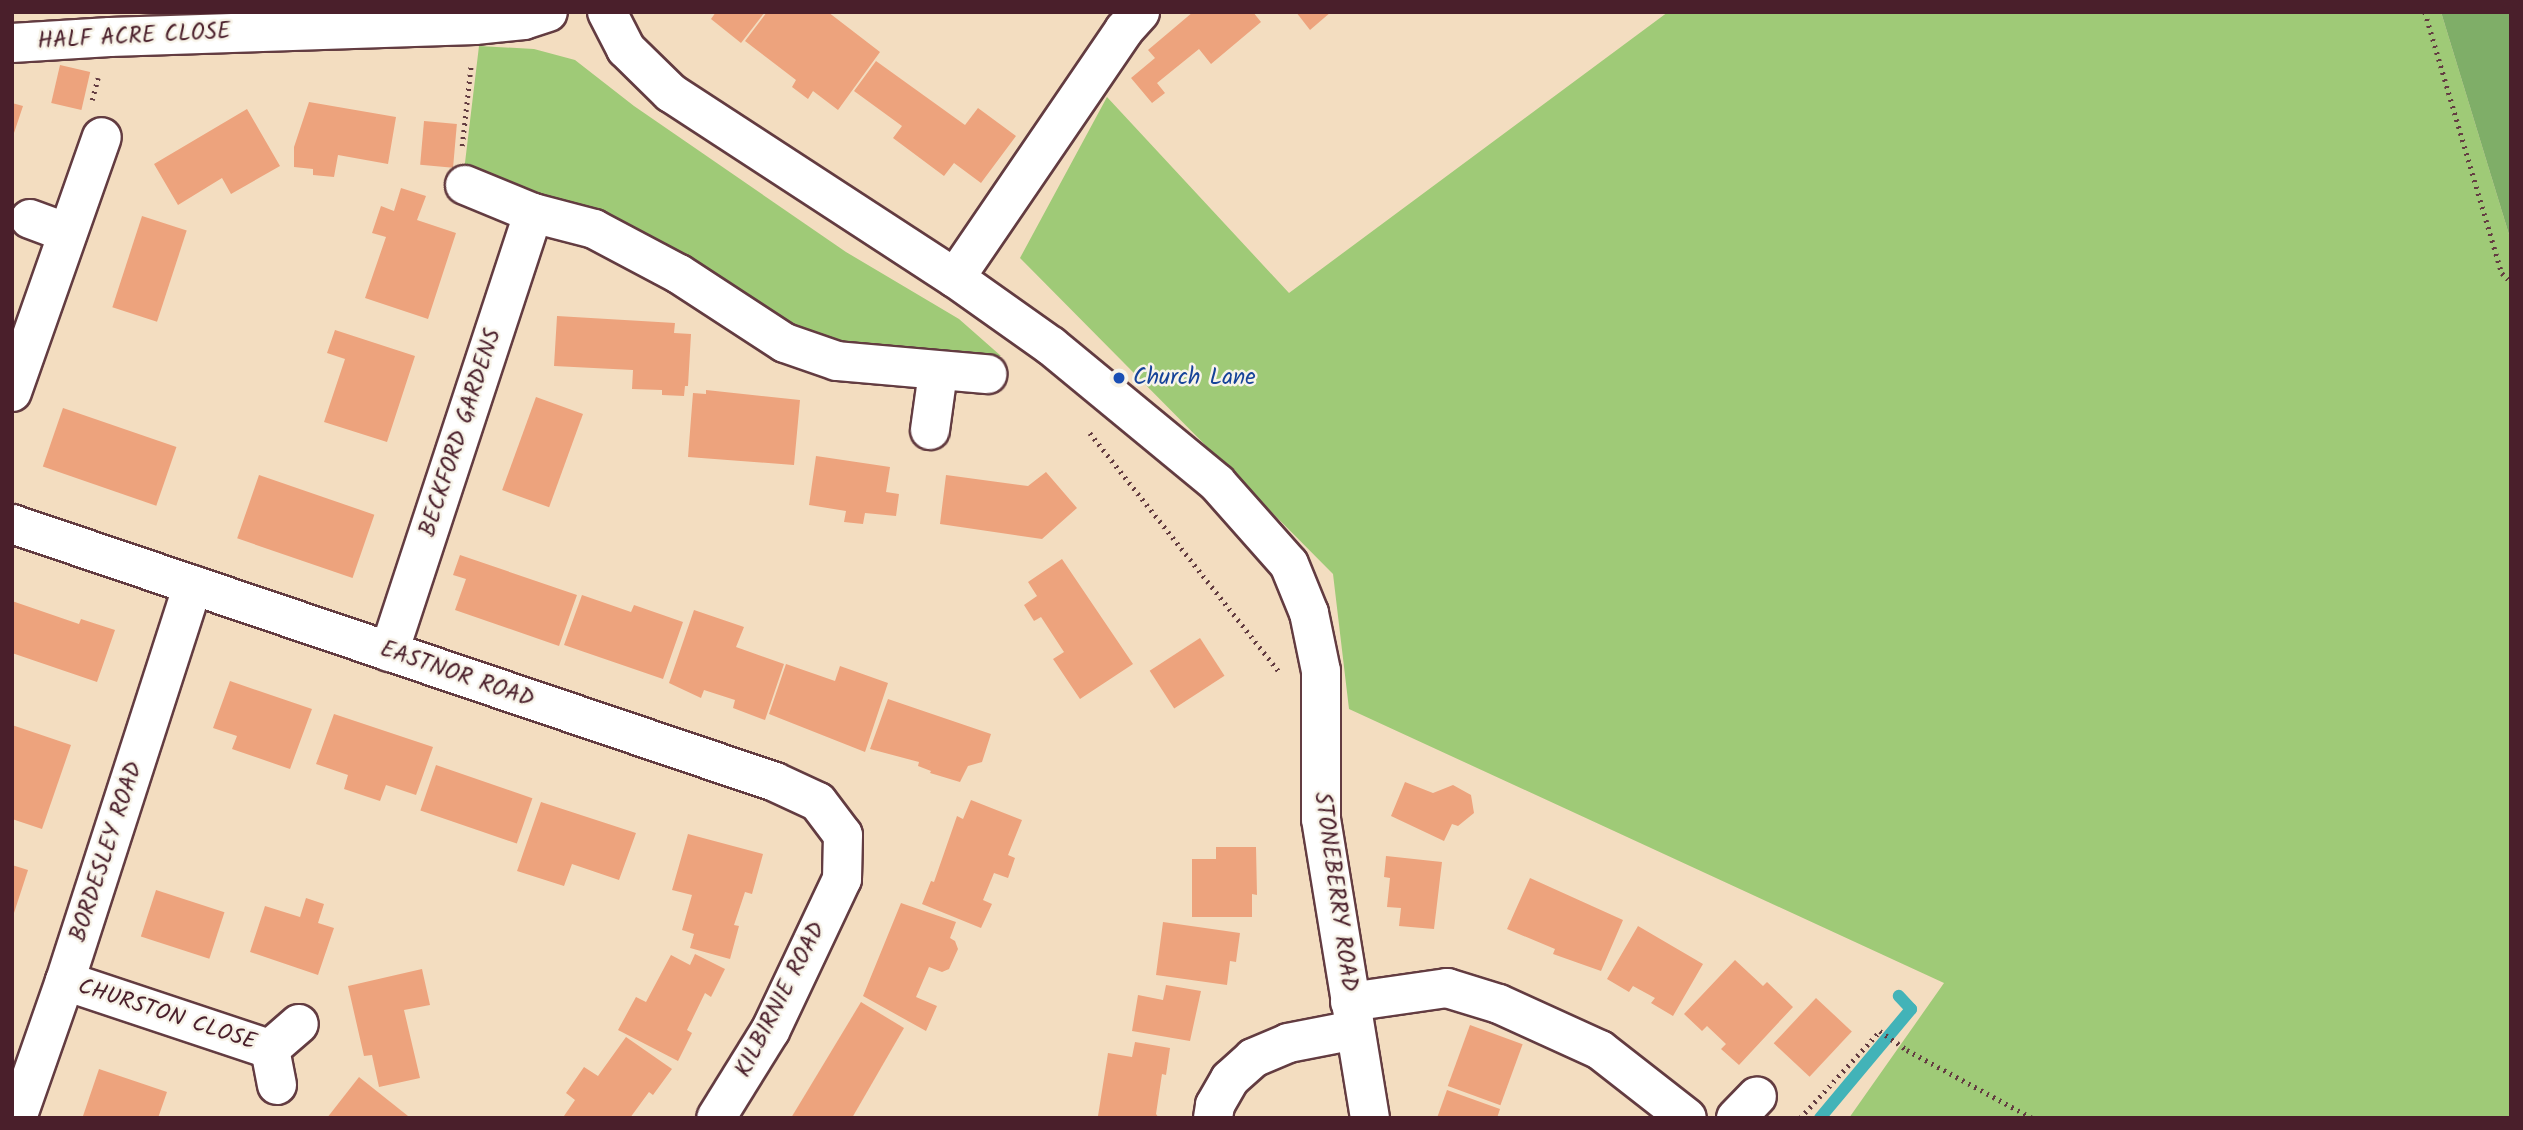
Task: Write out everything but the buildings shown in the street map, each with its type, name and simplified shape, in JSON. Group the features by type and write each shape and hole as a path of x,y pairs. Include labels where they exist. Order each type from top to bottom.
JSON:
{"street":[{"name":"HALF ACRE CLOSE","path":"12,43 110,37 475,25 524,20 548,12"},
{"path":"607,12 626,49 671,93 955,278 1124,30 1140,12"},
{"path":"12,392 102,137"},
{"path":"465,185 533,213 594,229 679,274 785,344 836,361 938,372 987,374"},
{"name":"BECKFORD GARDENS","path":"389,652 533,213"},
{"path":"30,219 68,233"},
{"name":"STONEBERRY ROAD","path":"955,278 1051,346 1217,483 1289,564 1309,613 1321,671 1321,819 1370,1118"},
{"path":"930,430 938,372"},
{"name":"EASTNOR ROAD","path":"12,524 775,782 818,802 844,835 842,879"},
{"name":"BORDESLEY ROAD","path":"17,1118 65,981 193,585"},
{"name":"KILBIRNIE ROAD","path":"716,1118 770,1031 842,879"},
{"name":"CHURSTON CLOSE","path":"65,981 273,1067 299,1024"},
{"path":"1213,1118 1215,1105 1230,1079 1253,1058 1352,1016 1447,988 1499,1004 1600,1050 1687,1118"}],"path":[{"path":"2425,12 2502,274 2511,282"},
{"path":"465,185 459,168 475,25"},
{"path":"102,137 88,115 110,37"},
{"path":"1085,427 1320,723"},
{"path":"1800,1118 1880,1031 2032,1118"}],"green space":[{"path":"1668,12 2441,12 2511,241 2511,1118 1849,1118 1944,983 1349,709 1333,574 1020,258 1107,97 1289,293"},
{"path":"2441,12 2511,12 2511,241"},
{"path":"479,46 534,49 575,60 634,106 846,252 959,319 1001,356 945,356 816,341 464,171"}],"waterway":[{"path":"1820,1118 1911,1009 1899,996"}],"place":[{"name":"Church Lane","path":"1119,378"}]}
